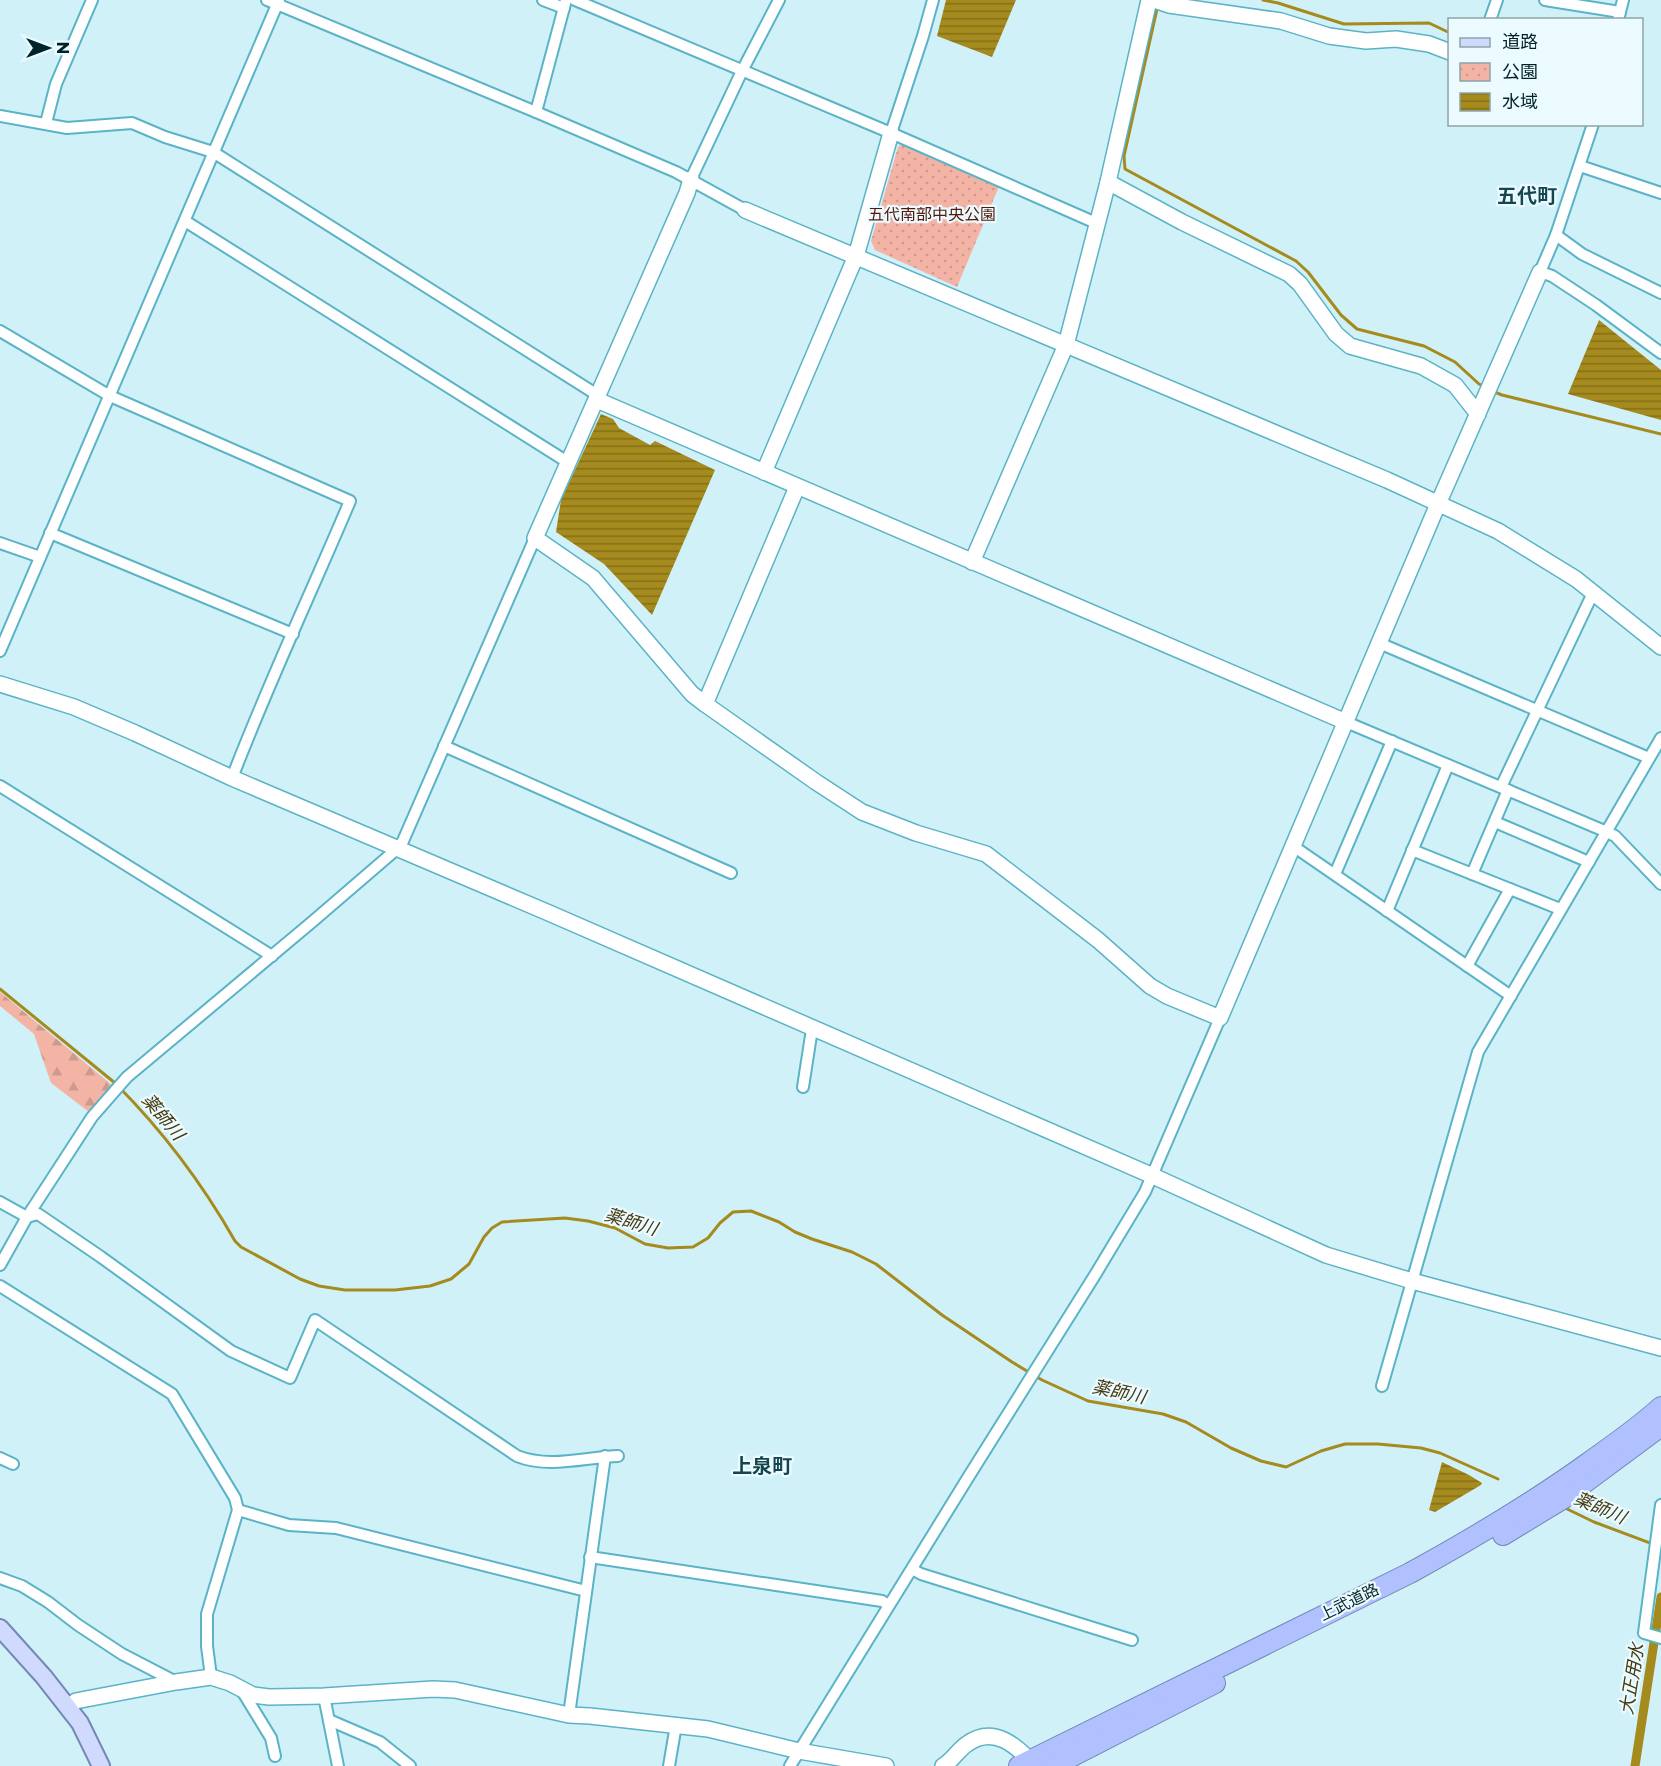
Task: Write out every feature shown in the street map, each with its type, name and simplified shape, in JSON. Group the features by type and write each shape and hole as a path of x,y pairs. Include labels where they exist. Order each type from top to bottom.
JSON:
{"highway":[{"name":"上武道路","path":"1557,1494 1661,1407"},
{"name":"上武道路","path":"1053,1766 1484,1546 1526,1514 1661,1426"},
{"name":"上武道路","path":"1028,1764 1410,1573 1468,1541 1526,1514"}],"main road":[{"path":"0,1628 81,1723 101,1766"}],"street":[{"path":"46,123 56,84 92,0"},
{"path":"536,112 565,4 543,0"},
{"path":"575,0 891,133 1096,223"},
{"path":"0,1265 27,1217 92,1117 127,1077 398,848 598,398 691,179 742,71 779,0"},
{"path":"764,472 856,256 891,133 933,0"},
{"path":"972,562 1066,345 1108,182 1149,0"},
{"path":"1154,0 1169,5 1281,21 1329,36 1366,41 1396,39 1429,44 1448,52"},
{"path":"1491,18 1497,0"},
{"path":"1545,0 1619,16 1623,0"},
{"path":"0,651 185,222 275,1 691,179 745,210 1387,480 1498,531 1576,579 1661,647"},
{"path":"0,116 67,128 132,123 165,137 213,152 598,398 797,487 1607,832 1615,836 1661,884"},
{"path":"790,1766 1095,1275 1153,1176 1438,504 1556,235 1592,126"},
{"path":"1580,166 1661,193"},
{"path":"1108,182 1182,222 1289,274 1300,284 1336,334 1350,346 1421,366 1455,385 1478,414"},
{"path":"185,222 569,463"},
{"path":"1556,235 1582,254 1661,293"},
{"path":"1540,272 1552,276 1596,305 1661,353"},
{"path":"1,333 110,396 350,501 257,714 232,778"},
{"path":"705,704 797,487"},
{"path":"50,533 293,634"},
{"path":"535,538 593,578 692,694 816,782 862,812 916,833 986,854 1098,940 1150,986 1167,996 1220,1018"},
{"path":"0,543 40,557"},
{"path":"1473,874 1495,822 1504,789 1593,593"},
{"path":"1379,643 1649,758"},
{"path":"0,684 74,707 232,778 1153,1176 1326,1255 1412,1281 1661,1348"},
{"path":"1382,1386 1478,1052 1661,738"},
{"path":"1335,874 1392,741"},
{"path":"444,746 731,873"},
{"path":"1387,911 1448,765"},
{"path":"0,786 272,956"},
{"path":"1495,822 1589,862"},
{"path":"1293,846 1511,996"},
{"path":"1412,850 1560,909"},
{"path":"1467,966 1510,889"},
{"path":"803,1087 812,1029"},
{"path":"0,1202 27,1217 39,1214 231,1351 290,1378 315,1320 517,1456 524,1459 554,1461 618,1456"},
{"path":"0,1286 171,1394 235,1498 238,1510 207,1614 207,1646 211,1677"},
{"path":"569,1716 605,1456"},
{"path":"0,1458 14,1464"},
{"path":"1657,1637 1644,1632 1661,1505"},
{"path":"238,1510 289,1525 336,1528 586,1591"},
{"path":"590,1557 882,1601 890,1605"},
{"path":"912,1569 1132,1640"},
{"path":"0,1578 22,1586 123,1654 176,1682"},
{"path":"68,1707 76,1701 211,1677 230,1683 253,1695 268,1697 433,1689 455,1690 569,1716 708,1729 836,1759 886,1766"},
{"path":"241,1689 271,1738 275,1756"},
{"path":"324,1696 338,1766"},
{"path":"329,1720 380,1742 410,1766"},
{"path":"669,1766 676,1725"},
{"path":"943,1766 972,1741 990,1737 1010,1742 1028,1764"}],"green space":[{"name":"五代南部中央公園","path":"904,143 1000,184 957,287 875,250 871,241 898,147"},
{"path":"0,992 112,1085 89,1112 51,1083 34,1034 0,1006"}],"water":[{"path":"946,0 1016,0 992,57 937,36"},
{"path":"1599,320 1661,370 1661,420 1568,394"},
{"path":"601,414 613,419 619,428 650,445 655,441 715,470 652,615 604,564 556,532 561,500"},
{"path":"1442,1462 1482,1483 1435,1512 1429,1510"}],"waterway":[{"path":"1263,0 1344,24 1429,23 1448,32"},
{"path":"1157,9 1124,156 1125,169 1296,261 1308,272 1341,315 1357,329 1424,346 1455,362 1483,386"},
{"path":"1492,391 1661,434"},
{"name":"薬師川","path":"0,989 115,1083 149,1119 209,1198 241,1247 300,1279 319,1286 345,1290 395,1290 430,1286 451,1279 469,1264 484,1237 492,1228 502,1222 565,1218 588,1221 615,1228 645,1244 668,1248 693,1247 708,1238 733,1212 751,1211 779,1222 795,1232 852,1252 876,1264 942,1315 1012,1362 1042,1380 1088,1401 1163,1414 1186,1422 1231,1448 1261,1461 1286,1467 1321,1451 1345,1444 1378,1444 1421,1448 1440,1453 1498,1479"},
{"name":"薬師川","path":"1563,1507 1594,1522 1661,1547"},
{"name":"大正用水","path":"1635,1766 1661,1597"}],"district":[{"name":"五代町","path":"1527,196"},
{"name":"上泉町","path":"762,1466"}]}
